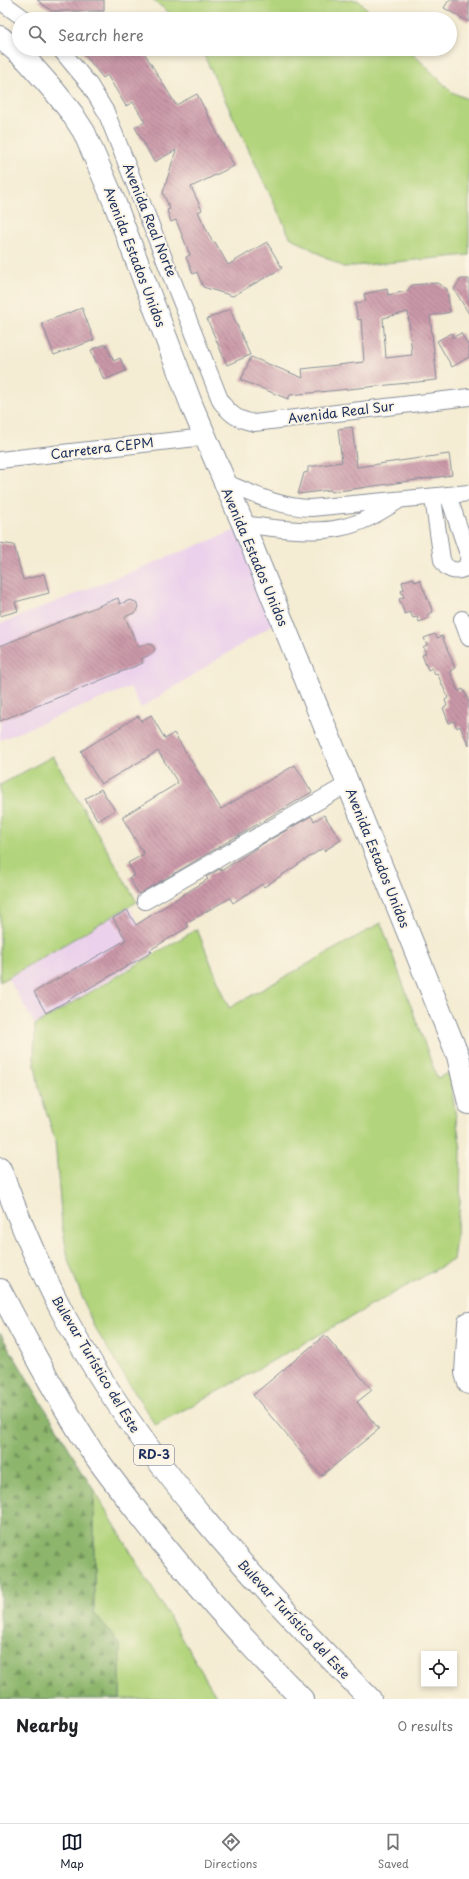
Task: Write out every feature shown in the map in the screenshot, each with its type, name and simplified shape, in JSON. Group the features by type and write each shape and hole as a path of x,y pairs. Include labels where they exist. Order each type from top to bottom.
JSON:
{"main road":[{"name":"Avenida Estados Unidos","path":"0,37 12,47"},
{"name":"Avenida Estados Unidos","path":"22,56 56,92 84,132 114,200 205,437 243,524 458,1056 469,1103"},
{"name":"Bulevar Turístico del Este","path":"0,1169 30,1246 66,1319 138,1434 224,1544 296,1624 370,1699"},
{"path":"0,1290 55,1392 94,1453 191,1578 260,1656 302,1699"},
{"path":"469,1323 466,1373 469,1383"}],"street":[{"path":"0,1 15,12"},
{"name":"Avenida Real Norte","path":"66,56 89,84 106,112 221,402"},
{"name":"Avenida Real Sur","path":"221,402 237,419 254,423 469,397"},
{"name":"Carretera CEPM","path":"0,460 205,437"},
{"path":"224,482 276,503 291,507 311,508 362,502 399,501 469,493"},
{"path":"440,497 469,557 466,568 459,571 450,570 444,566 440,555 440,497"},
{"path":"243,524 272,528 338,529 364,520 399,501"},
{"path":"311,508 312,529"},
{"path":"462,620 469,638"},
{"path":"145,901 348,784"}],"shaded area":[{"path":"236,530 277,622 141,708 130,687 0,740 0,624"},
{"path":"129,907 154,952 35,1025 8,978"}],"green space":[{"path":"153,0 358,0 370,12 168,12"},
{"path":"204,56 415,56 452,92 469,100 469,255 343,267 290,237"},
{"path":"53,756 137,902 0,982 0,785"},
{"path":"381,923 437,1078 449,1073 461,1149 460,1204 453,1260 155,1425 93,1325 69,1263 62,1225 55,1140 39,1088 34,1058 35,1025 197,929 229,1008"},
{"path":"0,1333 94,1490 94,1613 120,1645 120,1699 0,1699"},
{"path":"94,1490 218,1699 120,1699 120,1645 94,1613"}],"building":[{"path":"37,0 104,0 104,11 52,11"},
{"path":"449,0 469,0 469,22 457,15 457,12 451,12 444,8"},
{"path":"86,56 146,56 176,105 197,94 234,166 191,187 202,210 198,212 213,243 215,242 228,265 267,242 282,268 233,296 203,287 197,272 193,274 186,257 190,255 176,220 171,222 167,210 170,209 163,193 176,150 154,162 135,127 145,122 133,102 126,106 107,75 103,78"},
{"path":"461,279 469,279 469,314 454,289"},
{"path":"437,283 447,289 450,312 430,316 437,380 290,395 288,399 241,380 251,357 303,378 302,369 364,362 361,319 358,320 355,304 366,301 364,294 387,289 388,295 407,291 412,285","holes":["408,312 412,355 386,358 383,318"]},
{"path":"82,308 94,340 54,355 42,323"},
{"path":"230,309 250,355 227,365 207,319"},
{"path":"452,333 452,338 461,333 469,347 469,357 452,367 437,341"},
{"path":"106,344 114,361 120,358 126,371 104,380 91,350"},
{"path":"352,427 357,467 449,454 452,475 332,492 330,490 298,494 304,473 308,472 308,467 342,462 338,429"},
{"path":"0,543 14,545 23,580 44,574 49,593 15,602 18,611 0,616"},
{"path":"413,578 415,582 420,580 433,612 427,615 429,618 419,622 417,617 413,618 410,612 405,614 399,599 404,597 401,591 404,589 402,582"},
{"path":"118,598 120,604 130,600 136,602 138,607 136,612 125,617 138,647 147,644 152,645 155,649 152,654 141,659 143,663 0,721 0,646"},
{"path":"435,634 437,638 442,636 455,668 450,671 458,691 463,689 469,702 469,746 460,726 457,728 454,721 449,723 443,708 447,706 445,700 448,698 437,673 435,674 432,668 428,670 422,655 426,653 423,647 427,645 424,638"},
{"path":"151,715 165,739 174,733 221,809 295,765 312,792 139,894 129,878 135,875 128,863 144,854 122,817 178,783 158,751 101,784 81,751 138,716 141,721"},
{"path":"101,789 115,810 98,821 85,799"},
{"path":"324,815 341,840 324,851 323,848 264,887 262,884 233,903 230,898 186,923 188,927 150,950 152,952 46,1013 34,992 126,940 113,918 127,910 136,925 208,879 206,877 220,869 221,871 261,845 311,816 314,821"},
{"path":"325,1335 372,1390 357,1402 379,1429 321,1476 253,1395"}]}
